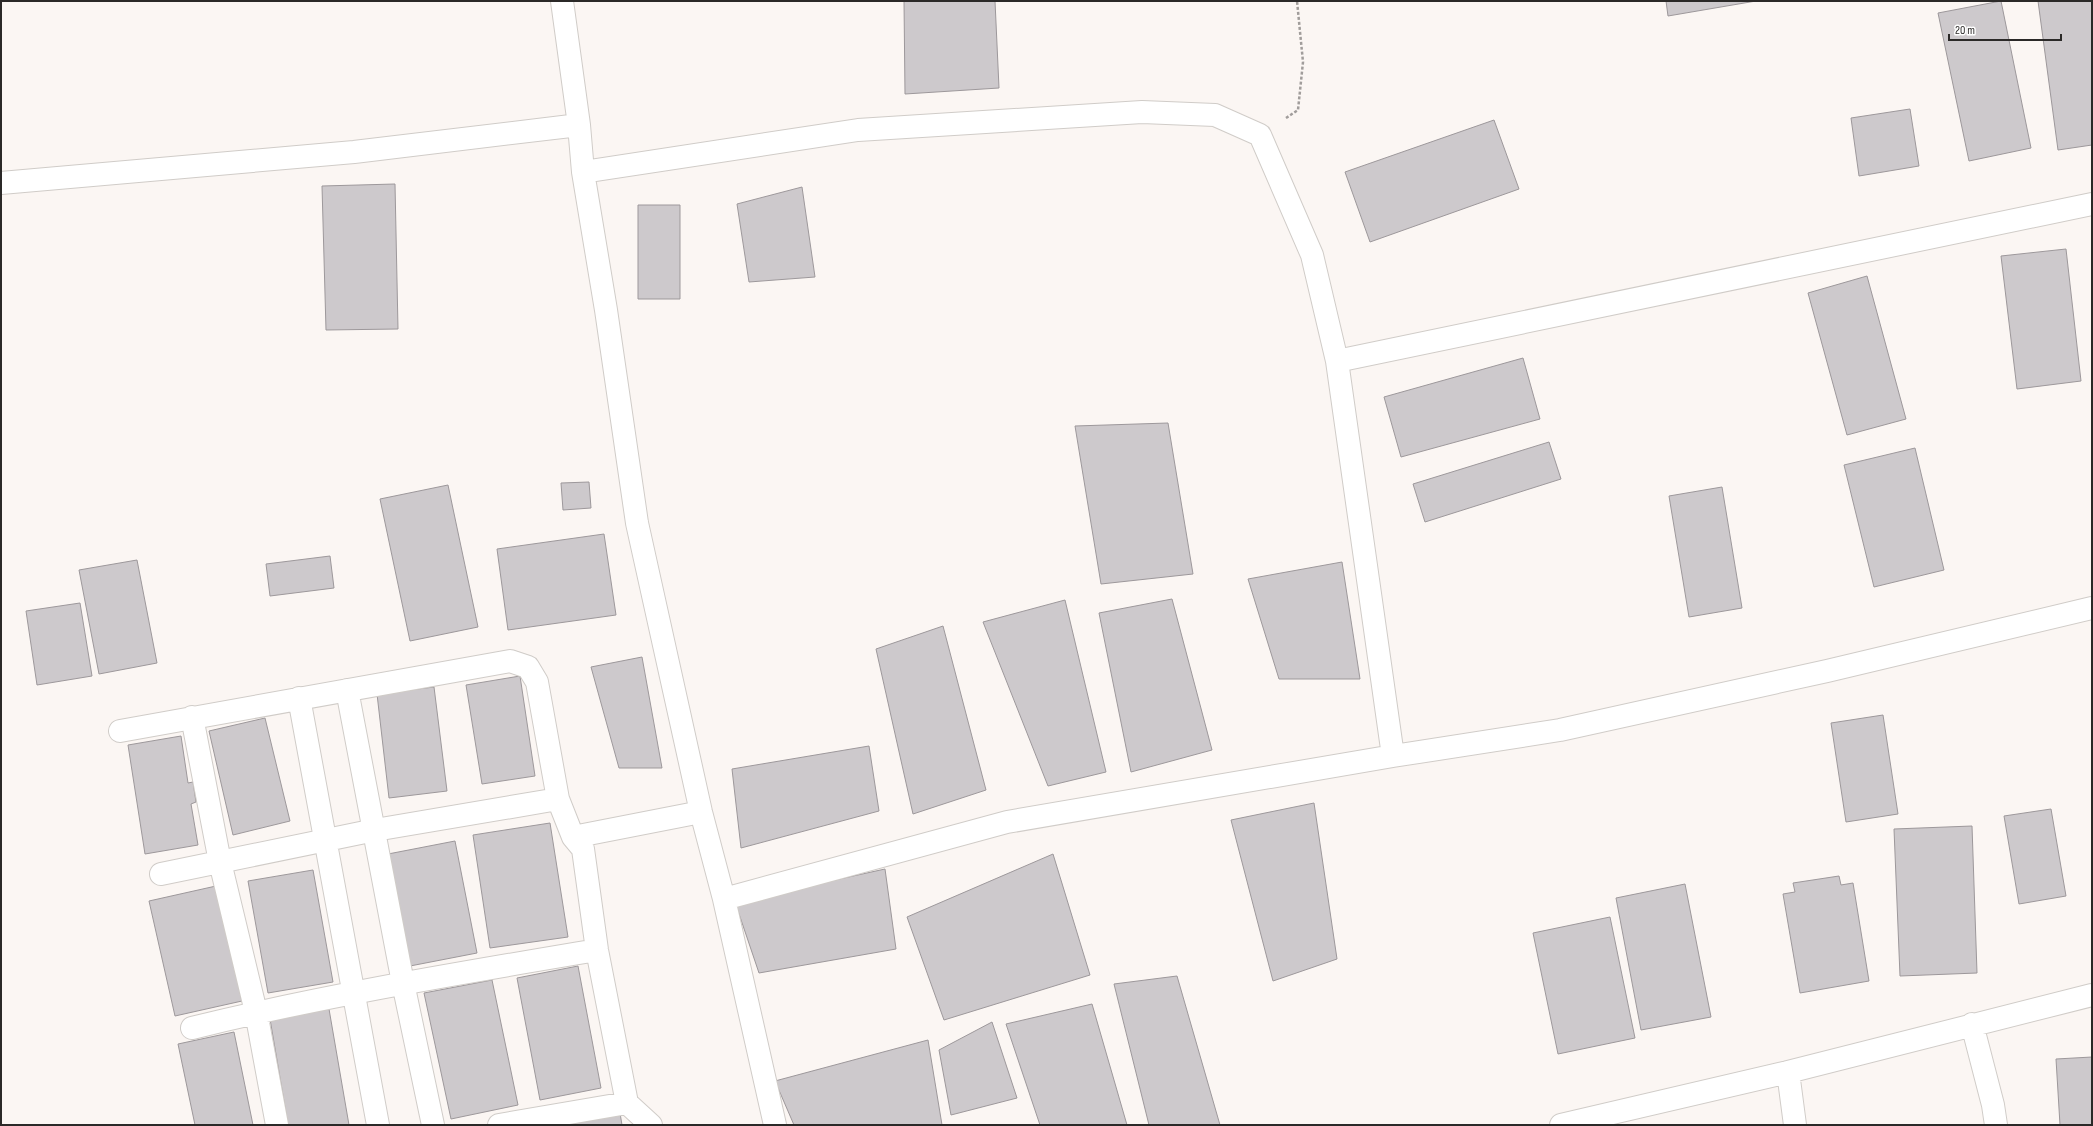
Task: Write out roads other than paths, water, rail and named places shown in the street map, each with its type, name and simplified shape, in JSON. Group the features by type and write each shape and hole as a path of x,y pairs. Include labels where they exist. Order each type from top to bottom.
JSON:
{"street":[{"path":"562,1 579,125 583,172 606,310 637,523 701,812 724,899 775,1125"},
{"path":"583,172 858,130 1142,112 1215,115 1260,135 1312,255 1337,361 1393,756"},
{"path":"1,182 354,152 579,125"},
{"path":"1337,361 2092,204"},
{"path":"724,899 1007,822 1393,756 1560,730 2092,608"},
{"path":"120,731 510,661 528,667 537,682 558,799 572,837 583,849 597,950 627,1103 651,1125"},
{"path":"347,690 375,830 403,983 433,1125"},
{"path":"299,698 378,1125"},
{"path":"192,717 220,862 256,1012 277,1125"},
{"path":"161,874 375,830 558,799"},
{"path":"572,837 701,812"},
{"path":"192,1028 256,1012 354,994 403,983 597,950"},
{"path":"1561,1125 1788,1072 1972,1024 2092,995"},
{"path":"1972,1024 1993,1105 1996,1125"},
{"path":"1788,1072 1795,1125"},
{"path":"499,1125 627,1103"}]}
